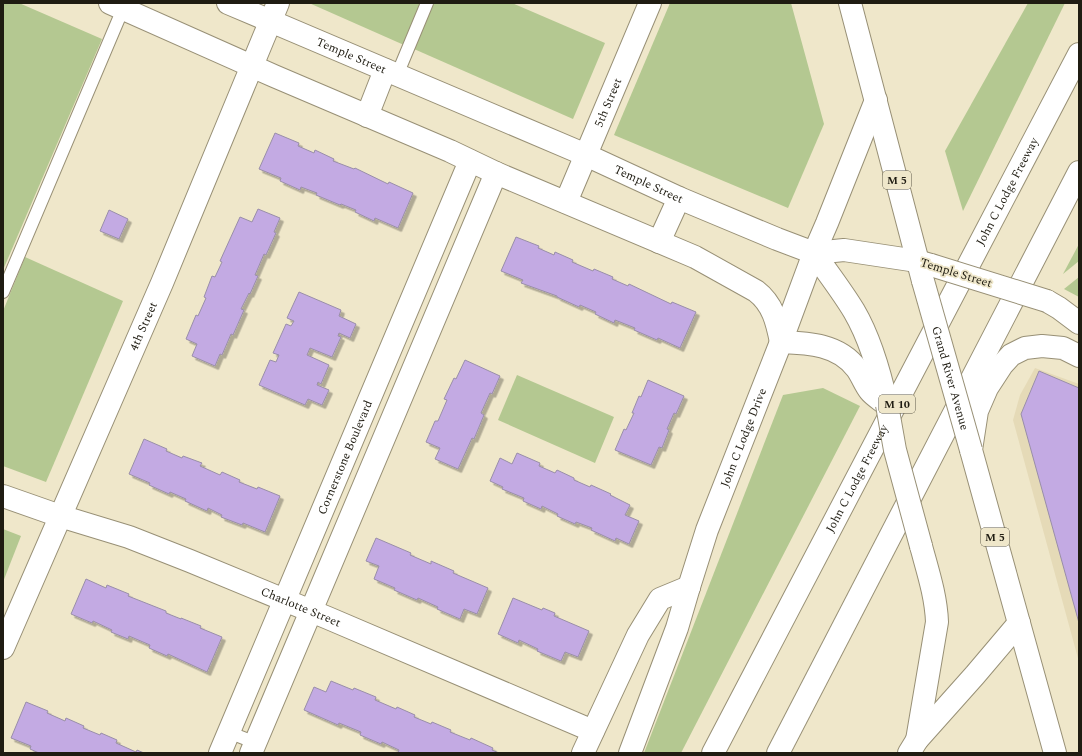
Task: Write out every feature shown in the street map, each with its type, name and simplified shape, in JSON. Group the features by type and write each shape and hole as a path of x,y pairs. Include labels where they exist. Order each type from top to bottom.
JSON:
{"main road":[{"name":"Temple Street","path":"228,3 274,12 391,72 586,155 678,198 814,253 844,250 1047,301 1079,323"},
{"name":"5th Street","path":"566,202 650,3"},
{"name":"Grand River Avenue","path":"850,3 924,269 971,450 1054,753"},
{"path":"119,5 252,66 496,173 695,257 756,291 764,298 772,309 777,321 781,342 807,343 820,345 834,350 846,358 856,368 870,391 887,405"},
{"name":"4th Street","path":"3,648 162,283 274,12"},
{"name":"John C Lodge Freeway","path":"713,753 1079,54"},
{"path":"366,116 391,72"},
{"name":"John C Lodge Drive","path":"630,753 676,628 707,530 781,342 814,253 828,223 876,100"},
{"name":"Cornerstone Boulevard","path":"220,753 470,161"},
{"path":"778,753 1079,172"},
{"path":"254,748 496,173"},
{"path":"659,242 678,198"},
{"path":"814,253 854,311 867,336 878,369 887,405 895,450 934,591 936,622 913,747"},
{"path":"971,450 977,411 987,388 1005,361 1011,355 1025,348 1042,346 1063,348 1079,356"},
{"name":"Charlotte Street","path":"3,496 60,516 129,537 190,561 593,731"},
{"path":"583,753 638,635 660,599 689,587"},
{"path":"913,747 1019,623"}],"lane":[{"path":"391,72 427,3"},
{"path":"3,292 119,5"},
{"path":"228,732 254,748"}],"shaded area":[{"path":"1035,368 1079,384 1079,662 1013,420 1020,395"}],"green space":[{"path":"3,3 19,3 102,39 3,270"},
{"path":"309,3 421,3 404,45"},
{"path":"434,3 512,3 605,43 573,119 414,49"},
{"path":"670,3 791,3 824,124 788,208 614,135"},
{"path":"1028,3 1065,3 963,211 945,151"},
{"path":"1079,244 1079,261 1063,274"},
{"path":"25,257 123,301 46,482 3,466 3,311"},
{"path":"1079,277 1079,297 1064,289"},
{"path":"517,375 614,417 595,463 498,420"},
{"path":"823,388 860,406 681,753 644,753 783,395"},
{"path":"3,529 21,536 3,582"}],"building":[{"path":"275,133 299,143 298,146 314,153 315,150 334,159 333,161 354,169 355,168 388,184 389,182 413,193 398,228 375,218 374,221 355,212 356,210 316,195 317,193 301,187 300,190 280,181 281,178 259,169"},
{"path":"258,209 280,218 274,232 276,233 266,255 264,254 255,275 258,276 241,309 244,310 233,335 231,334 222,355 220,354 215,366 192,356 197,344 186,339 196,315 198,316 206,298 204,297 212,276 215,277 222,262 220,261 240,217 252,222"},
{"path":"109,210 128,219 119,239 100,231"},
{"path":"516,237 539,246 538,248 554,255 555,252 573,260 572,262 593,271 594,269 613,277 612,279 628,286 629,284 671,304 672,302 696,312 680,348 658,338 657,340 634,330 635,328 615,320 614,323 595,314 596,312 580,305 579,307 557,296 521,283 523,280 501,271"},
{"path":"299,292 341,310 339,316 356,324 350,338 339,333 338,336 341,337 332,357 310,348 307,355 329,365 321,384 318,382 317,385 329,390 322,405 308,399 305,405 259,385 270,360 276,362 279,355 273,353 286,324 291,326 294,321 287,318"},
{"path":"465,360 500,376 481,413 484,415 474,439 472,438 458,469 435,459 440,448 426,442 435,421 438,421 447,400 444,399"},
{"path":"1039,371 1079,388 1079,623 1021,414"},
{"path":"648,380 684,396 667,429 669,430 662,448 659,447 651,465 615,450 624,429 626,430 634,413 632,413 639,396 641,397"},
{"path":"144,439 167,449 166,451 182,458 183,456 202,463 200,466 220,475 222,472 240,480 239,482 257,489 258,487 280,496 265,532 243,523 242,525 221,517 222,515 208,508 207,511 185,501 186,499 170,492 169,494 149,485 150,483 129,474"},
{"path":"517,453 540,463 539,466 555,473 557,470 574,478 574,480 590,487 591,485 611,494 610,495 630,505 625,515 639,521 629,544 616,538 615,541 591,530 592,528 576,522 575,524 557,516 558,514 542,506 541,509 523,501 524,498 502,489 503,487 490,481 500,458 512,464"},
{"path":"376,538 411,553 410,555 431,564 431,561 454,571 453,573 488,588 477,614 464,609 460,619 437,609 438,607 394,590 395,588 374,579 379,566 366,561"},
{"path":"86,579 106,588 107,585 129,594 128,596 166,611 166,613 201,626 200,628 222,637 207,672 168,654 167,656 149,648 150,645 129,636 128,639 111,632 112,630 93,621 92,623 71,614"},
{"path":"513,598 542,610 543,608 555,613 554,616 589,631 578,657 565,652 561,661 537,651 538,649 519,640 518,643 498,634"},
{"path":"331,681 376,697 375,700 396,709 397,707 415,715 414,717 431,724 432,722 451,730 450,732 470,740 471,738 493,748 492,750 499,753 401,753 398,752 399,750 382,742 381,744 360,735 361,732 339,723 338,725 304,710 314,687 326,692"},
{"path":"26,702 48,711 47,713 65,721 66,718 84,726 83,728 100,735 101,733 117,740 116,743 136,752 137,750 144,753 39,753 30,749 31,746 11,738"}]}
